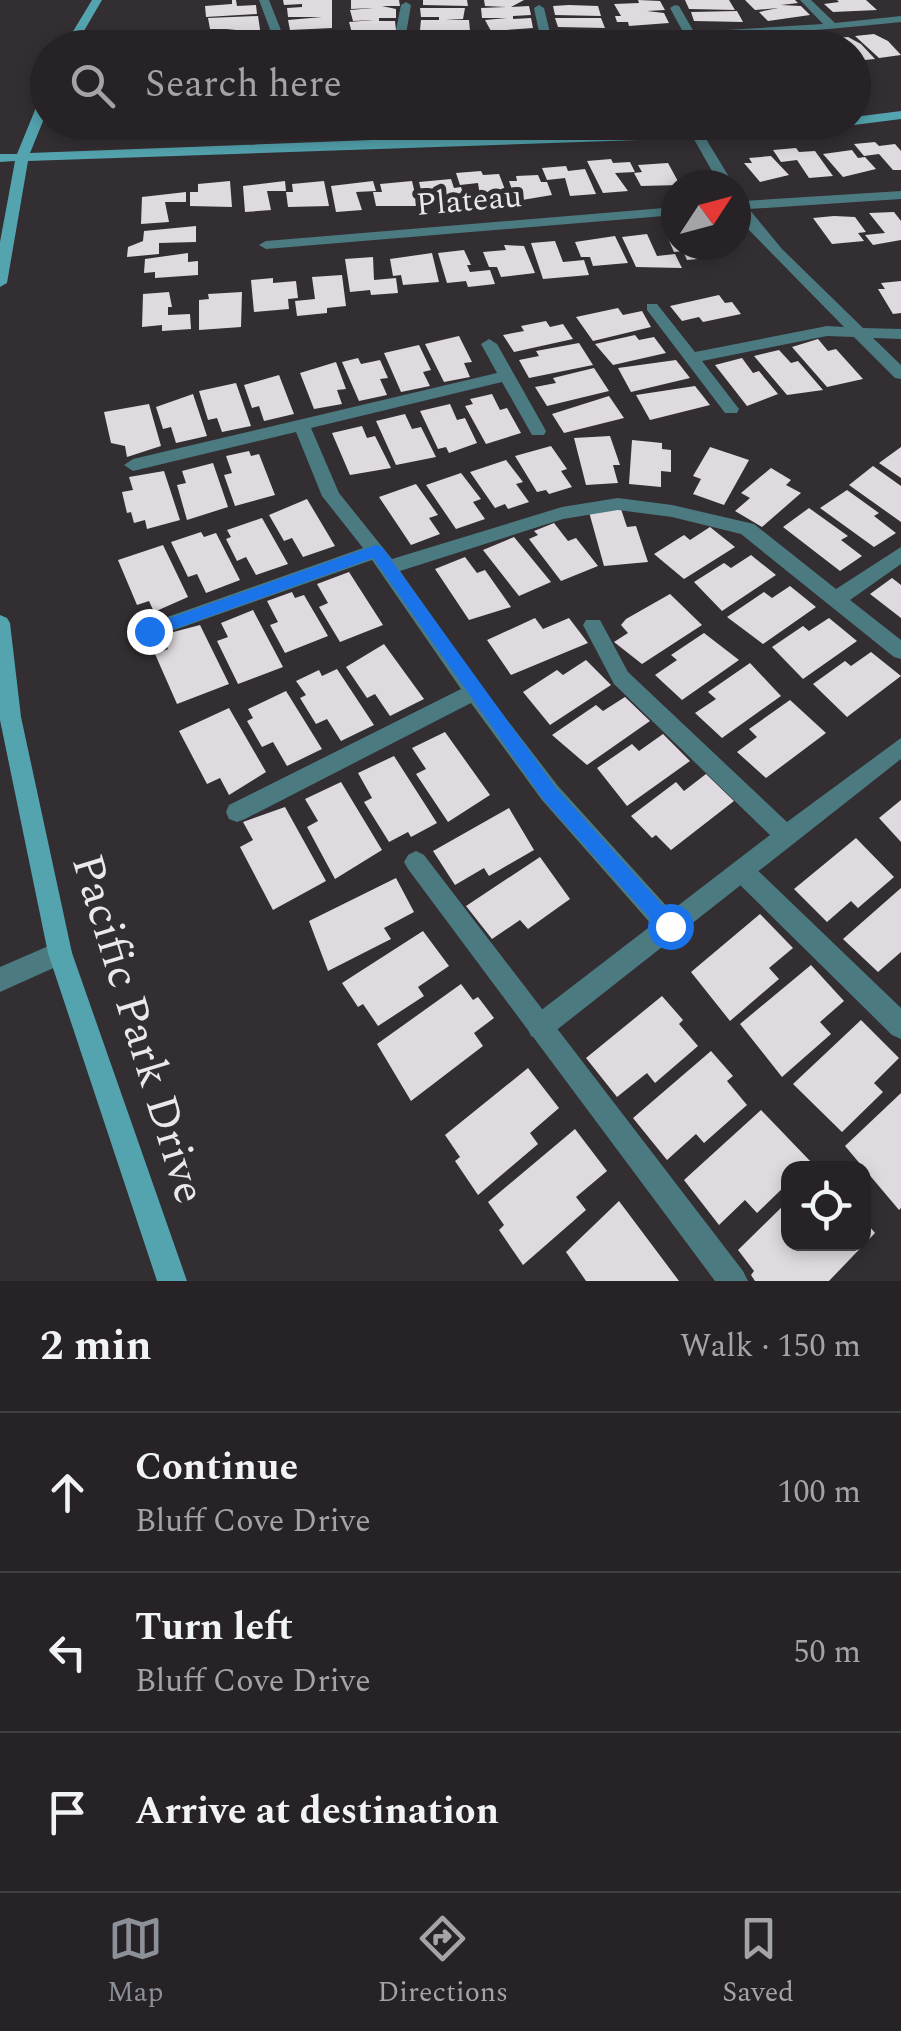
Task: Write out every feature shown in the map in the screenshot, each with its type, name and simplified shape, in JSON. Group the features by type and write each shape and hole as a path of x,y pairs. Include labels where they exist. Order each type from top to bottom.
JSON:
{"main road":[{"path":"79,30 97,0"},
{"path":"871,118 901,115"},
{"path":"0,283 22,157 30,137"},
{"path":"0,158 520,140"},
{"name":"Pacific Park Drive","path":"0,623 10,716 60,953 172,1281"}],"street":[{"path":"264,0 274,30"},
{"path":"805,0 833,28"},
{"path":"401,30 406,5"},
{"path":"540,8 544,30"},
{"path":"675,8 687,30"},
{"path":"792,30 901,19"},
{"path":"700,140 718,170"},
{"path":"751,203 901,194"},
{"name":"Plateau","path":"266,245 661,212"},
{"path":"751,221 777,252 901,374"},
{"path":"652,307 731,409"},
{"path":"692,358 827,331 901,334"},
{"path":"490,344 538,431"},
{"path":"133,464 506,376"},
{"path":"301,424 332,496 382,559 474,692 550,793 670,926"},
{"path":"149,631 382,559 562,513 618,504 746,529 901,651"},
{"path":"836,599 901,554"},
{"path":"593,625 620,678 786,836"},
{"path":"237,812 474,692"},
{"path":"540,1027 901,747"},
{"path":"416,862 733,1281"},
{"path":"742,870 901,1026"},
{"path":"0,980 60,953"}],"building":[{"path":"236,0 237,6 256,5 257,14 206,17 205,6 232,4"},
{"path":"283,0 332,0 332,28 290,30 288,20 322,17 288,17 287,8 302,4 284,5"},
{"path":"351,0 399,0 400,6 382,6 396,9 396,18 379,18 395,21 396,30 351,30 349,22 373,20 353,21 350,10 373,8 351,9"},
{"path":"423,0 467,0 468,6 423,5"},
{"path":"484,0 524,0 511,7 529,6 531,15 513,19 531,18 533,28 490,30 485,20 507,18 482,18 481,8 506,7 485,6"},
{"path":"638,0 660,1 665,10 647,11 664,13 669,23 629,26 628,22 617,22 615,16 621,16 614,4 639,3"},
{"path":"685,0 729,0 735,10 689,9"},
{"path":"745,0 795,0 798,3 781,5 801,6 810,15 768,21 759,12 778,8 755,10"},
{"path":"866,0 877,10 833,12 824,4"},
{"path":"553,6 598,6 601,16 555,15"},
{"path":"420,8 465,8 463,19 445,20 469,20 470,30 420,30 421,20 439,20 421,17"},
{"path":"737,11 743,22 694,21 691,12"},
{"path":"258,16 260,30 210,29 208,18"},
{"path":"555,18 601,18 605,28 558,27"},
{"path":"871,34 888,41 901,55 879,58 871,51"},
{"path":"875,142 879,146 895,144 901,151 901,170 893,170 879,154 864,156 854,144"},
{"path":"796,148 799,152 815,151 833,176 809,178 797,160 781,162 773,150"},
{"path":"852,150 876,169 843,177 823,154"},
{"path":"771,156 789,175 760,182 744,163 752,163 749,158"},
{"path":"611,159 613,163 630,162 635,172 615,173 628,191 603,193 587,161"},
{"path":"668,163 672,170 661,170 661,185 641,186 634,173 642,172 638,165"},
{"path":"566,166 568,171 585,169 596,194 570,196 565,178 547,180 542,168"},
{"path":"481,171 483,175 499,174 509,200 481,202 478,183 460,185 456,173"},
{"path":"538,175 541,182 547,182 552,195 516,201 509,181 517,181 516,176"},
{"path":"451,179 454,188 461,187 466,201 425,206 419,182"},
{"path":"230,181 232,207 190,206 190,192 198,192 198,184"},
{"path":"285,181 286,191 267,191 271,210 245,212 243,186"},
{"path":"324,181 329,206 288,207 286,192 293,192 292,184"},
{"path":"373,181 376,191 356,192 362,210 336,212 331,186"},
{"path":"412,181 418,206 376,206 373,192 382,192 380,184"},
{"path":"186,192 186,202 165,202 169,222 141,224 142,197"},
{"path":"894,212 901,221 901,240 873,245 865,235 885,233 869,213"},
{"path":"855,217 866,232 858,233 864,241 832,244 813,218"},
{"path":"196,226 196,242 159,243 159,254 127,257 128,247 143,241 144,231"},
{"path":"647,234 661,260 678,260 682,268 636,267 622,237"},
{"path":"615,236 628,263 593,266 590,257 581,257 575,242"},
{"path":"555,241 563,262 584,260 589,275 543,279 531,243"},
{"path":"504,245 524,246 535,273 501,277 497,267 489,267 483,252 506,250"},
{"path":"464,250 470,272 490,270 495,284 468,287 466,281 447,283 438,253"},
{"path":"188,253 188,262 198,261 198,275 155,278 155,272 144,273 145,259"},
{"path":"432,253 439,282 403,285 401,275 393,276 390,259"},
{"path":"373,257 374,280 396,278 398,293 350,292 345,259"},
{"path":"342,275 346,306 327,308 327,313 297,316 295,301 315,299 312,277"},
{"path":"273,278 273,283 296,281 298,298 288,299 289,309 254,312 251,280"},
{"path":"901,281 901,313 893,314 878,289 885,289 881,283"},
{"path":"169,292 172,307 168,307 168,315 190,314 191,329 162,331 162,325 142,327 143,294"},
{"path":"242,292 241,327 199,330 199,300 209,299 208,294"},
{"path":"719,295 725,303 732,302 741,314 703,322 699,317 682,321 670,306"},
{"path":"618,308 623,315 642,311 651,327 593,341 576,317"},
{"path":"546,321 550,327 563,324 573,339 514,352 503,335 524,331 521,326"},
{"path":"635,335 639,340 654,337 666,353 613,365 595,344"},
{"path":"459,336 472,362 464,363 470,377 444,382 425,344"},
{"path":"818,339 828,351 836,349 863,379 827,387 792,347"},
{"path":"579,343 593,365 529,378 519,360 539,356 536,351"},
{"path":"419,345 431,370 423,372 430,386 401,392 384,353"},
{"path":"779,350 791,363 798,361 823,390 787,395 754,356"},
{"path":"358,358 361,364 380,360 388,378 380,379 387,395 359,401 342,362"},
{"path":"742,358 778,394 747,406 715,365"},
{"path":"676,360 690,378 631,392 618,368"},
{"path":"336,362 346,389 337,390 342,404 314,409 300,373"},
{"path":"594,368 609,391 547,406 535,387 556,383 553,378"},
{"path":"279,375 294,414 264,421 259,406 252,408 244,385"},
{"path":"236,383 251,426 222,432 217,418 208,420 199,391"},
{"path":"695,386 710,405 650,420 636,395"},
{"path":"193,394 207,436 176,443 171,427 163,429 156,407"},
{"path":"492,394 500,410 507,408 521,433 486,444 465,406 473,404 470,399"},
{"path":"609,396 624,418 564,433 552,414"},
{"path":"149,404 161,446 127,457 125,446 111,443 104,412"},
{"path":"450,404 457,420 465,418 477,443 449,453 446,447 438,449 420,411"},
{"path":"405,414 412,429 421,427 436,457 396,465 376,421"},
{"path":"362,426 367,438 375,436 391,468 350,475 332,433"},
{"path":"610,436 620,465 613,465 618,483 586,485 574,438"},
{"path":"632,440 662,443 662,449 671,450 671,472 661,471 661,487 629,484"},
{"path":"551,446 567,469 561,471 572,487 549,494 546,490 537,492 515,456"},
{"path":"710,447 749,460 724,505 693,494 701,479 693,476"},
{"path":"901,447 901,478 879,463"},
{"path":"249,451 251,456 259,454 275,495 235,506 224,475 232,473 226,456"},
{"path":"506,460 523,482 516,484 529,502 508,509 505,504 495,508 470,472"},
{"path":"213,463 228,507 187,520 177,485 186,483 182,471"},
{"path":"873,466 901,486 901,522 849,485"},
{"path":"771,468 791,480 786,485 801,493 762,527 735,511 750,498 741,493"},
{"path":"164,471 180,520 147,529 145,520 134,523 131,512 127,513 122,492 133,490 129,477"},
{"path":"461,473 481,499 473,502 485,519 456,529 426,485"},
{"path":"416,484 438,515 429,518 440,534 411,545 379,497"},
{"path":"847,490 879,513 874,516 896,533 874,547 820,508"},
{"path":"307,499 335,546 303,557 292,538 284,541 269,515"},
{"path":"809,508 848,536 841,540 862,556 840,571 783,527"},
{"path":"621,509 627,527 636,526 648,562 604,566 589,512"},
{"path":"262,518 288,564 256,575 246,557 237,561 226,539 231,537 227,530"},
{"path":"554,523 568,541 576,538 598,566 561,581 529,539 538,535 534,531"},
{"path":"710,527 735,547 684,579 654,554 684,535 690,540"},
{"path":"201,532 204,537 216,533 240,580 206,593 197,574 188,577 171,542"},
{"path":"514,537 551,582 519,596 483,550"},
{"path":"163,545 188,597 154,612 149,601 137,605 118,560"},
{"path":"751,555 776,575 722,611 694,582 724,563 731,568"},
{"path":"465,557 477,573 485,570 511,607 469,620 435,569"},
{"path":"349,572 383,625 340,642 319,607 328,603 317,584"},
{"path":"892,578 901,585 901,618 870,594"},
{"path":"790,586 816,607 763,644 727,617 764,592 772,598"},
{"path":"292,592 295,598 304,595 328,636 285,653 270,625 278,622 267,601"},
{"path":"670,594 702,625 642,664 614,642 628,633 621,625 626,619"},
{"path":"253,610 283,667 238,684 217,641 228,637 221,623"},
{"path":"535,618 543,629 569,618 588,643 511,675 487,640"},
{"path":"829,618 857,641 803,679 772,647 803,626 809,631"},
{"path":"200,625 229,684 177,704 155,654 168,649 162,635"},
{"path":"704,633 739,660 682,700 655,675 677,660 671,655"},
{"path":"384,644 424,699 390,716 375,694 367,698 346,667"},
{"path":"871,652 901,676 847,717 813,684 845,661 851,666"},
{"path":"586,660 611,685 550,725 523,692 557,670 563,675"},
{"path":"750,663 781,696 722,738 695,713 716,699 708,692"},
{"path":"337,669 374,725 341,741 327,719 316,724 300,698 306,695 296,681 319,670 322,676"},
{"path":"286,691 322,749 287,766 273,742 262,747 247,721 253,718 248,709"},
{"path":"625,697 650,721 587,765 552,735 596,705 603,711"},
{"path":"790,700 826,733 766,778 737,752 757,737 749,729"},
{"path":"229,708 266,772 229,795 220,778 207,784 179,731"},
{"path":"445,732 490,795 448,822 416,774 426,769 412,748"},
{"path":"663,734 690,761 627,806 597,768 632,744 639,751"},
{"path":"394,756 437,823 411,837 408,832 389,842 364,802 372,798 358,773"},
{"path":"706,774 734,801 671,850 656,835 652,838 631,816 676,782 684,791"},
{"path":"341,782 382,850 335,879 307,827 318,821 305,799"},
{"path":"901,800 901,842 879,818"},
{"path":"285,807 326,881 273,910 240,847 253,840 243,822"},
{"path":"509,808 534,850 489,876 484,868 455,885 433,851"},
{"path":"856,838 894,877 858,908 851,901 827,922 794,889"},
{"path":"540,857 570,899 528,929 520,920 492,939 466,906"},
{"path":"396,878 414,912 384,928 391,939 328,971 309,921"},
{"path":"901,888 901,952 878,972 843,939"},
{"path":"760,914 793,948 769,968 779,979 730,1021 691,972"},
{"path":"423,931 449,966 418,987 424,996 378,1026 363,1004 358,1007 342,983"},
{"path":"811,965 844,1001 820,1022 831,1034 782,1077 740,1024"},
{"path":"461,984 473,1000 478,997 494,1018 474,1033 483,1046 411,1101 377,1044"},
{"path":"662,996 683,1020 679,1024 698,1046 655,1083 647,1073 617,1097 586,1058"},
{"path":"861,1020 899,1058 874,1083 883,1092 842,1132 793,1084"},
{"path":"711,1051 733,1076 727,1081 747,1105 704,1143 696,1134 667,1160 633,1118"},
{"path":"528,1068 559,1108 530,1133 538,1144 478,1195 455,1161 460,1157 445,1135"},
{"path":"901,1093 899,1210 871,1177 871,1161 858,1161 845,1146"},
{"path":"761,1110 810,1161 781,1161 781,1190 757,1213 745,1200 719,1225 684,1180"},
{"path":"575,1129 607,1171 576,1197 586,1210 523,1265 499,1230 504,1225 488,1202"},
{"path":"619,1201 679,1281 586,1281 566,1252"},
{"path":"781,1208 781,1251 858,1251 829,1281 755,1281 751,1275 754,1271 738,1250"}],"route":[{"path":"149,631 376,551 550,793 670,926"}]}
